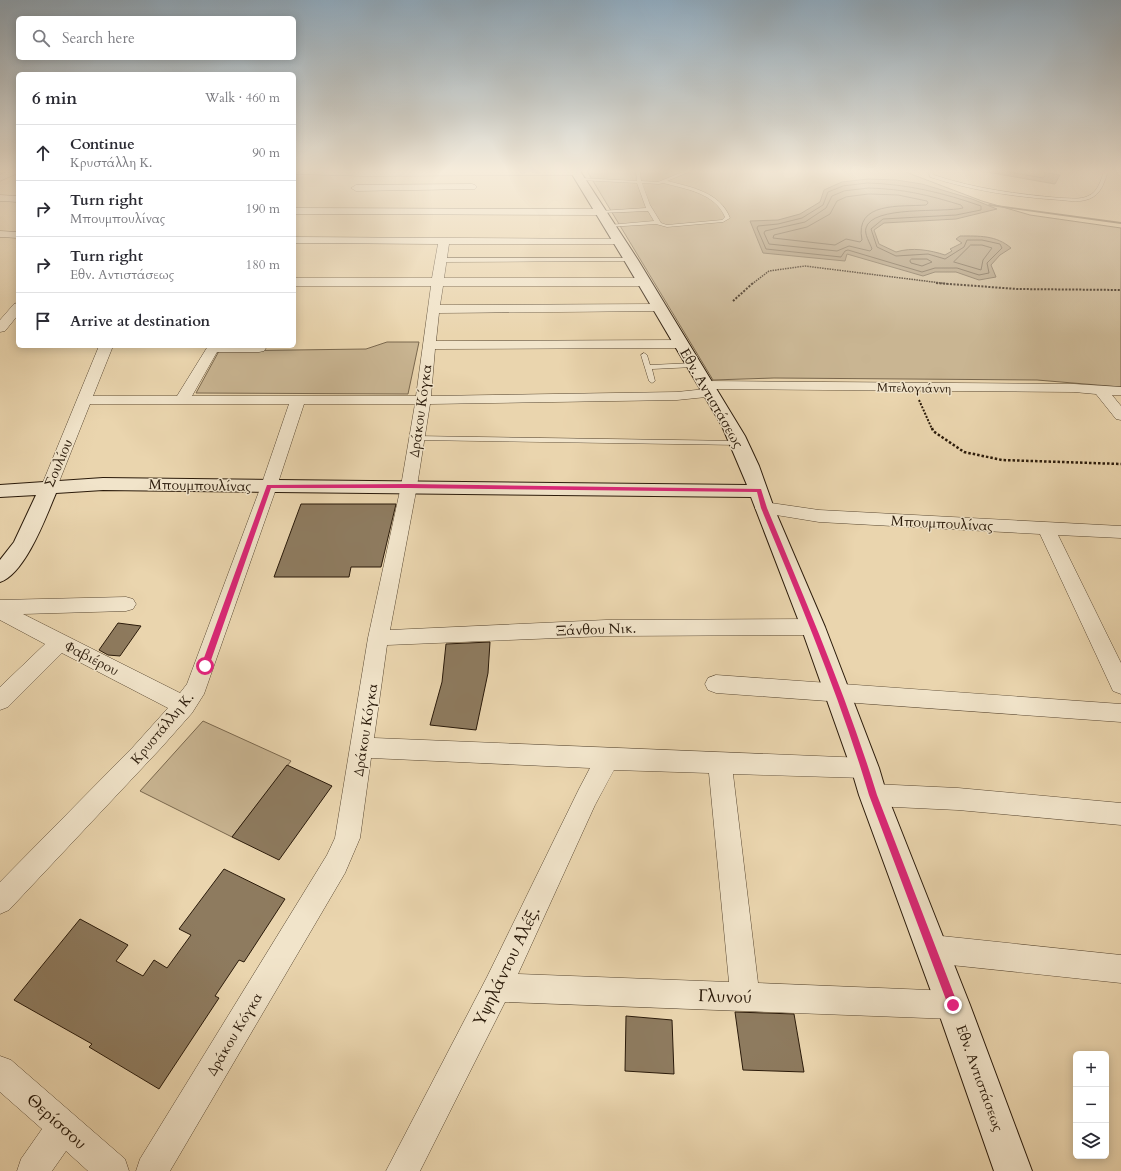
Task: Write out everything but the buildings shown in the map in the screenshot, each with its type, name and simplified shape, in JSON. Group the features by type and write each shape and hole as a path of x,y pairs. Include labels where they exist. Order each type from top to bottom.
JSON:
{"street":[{"path":"324,240 333,226"},
{"name":"Εθν. Αντιστάσεως","path":"609,226 709,389 740,443 813,627 873,795 1014,1171"},
{"path":"2,236 16,235"},
{"path":"296,241 454,238 619,241"},
{"name":"Δράκου Κόγκα","path":"152,1171 336,864 347,838 378,638 409,486 417,438 423,400 436,281 440,260 454,238"},
{"path":"296,282 644,282"},
{"path":"433,309 660,308"},
{"path":"0,329 16,309"},
{"path":"0,329 16,328"},
{"path":"429,345 681,344"},
{"name":"Σουλίου","path":"0,574 10,564 27,538 105,348"},
{"path":"182,400 213,348 259,348"},
{"name":"Μπελογιάννη","path":"85,400 423,400 677,396 709,389 913,388 1100,389 1121,391"},
{"path":"1100,389 1121,416"},
{"name":"Κρυστάλλη Κ.","path":"0,901 140,756 184,706 196,688 269,486 298,400"},
{"name":"Μπουμπουλίνας","path":"0,491 103,484 409,486 762,499 820,516 1121,532"},
{"path":"1046,528 1115,657 1121,684"},
{"path":"0,607 126,604"},
{"name":"Φαβιέρου","path":"0,610 184,706"},
{"name":"Ξάνθου Νικ.","path":"378,638 606,628 813,627"},
{"path":"0,701 60,642"},
{"path":"716,684 836,691 1121,713"},
{"path":"362,748 608,760 864,768"},
{"name":"Υψηλάντου Αλέξ.","path":"402,1171 497,987 587,797 608,760"},
{"path":"720,763 745,997"},
{"path":"873,795 958,799 1121,814"},
{"path":"932,949 1121,969"},
{"name":"Γλυνού","path":"497,987 953,1005"},
{"name":"Θερίσσου","path":"0,1071 113,1171"},
{"path":"33,1171 63,1127"}],"lane":[{"path":"609,226 613,226"},
{"path":"440,260 631,260"},
{"path":"644,355 652,381"},
{"path":"648,367 694,365"},
{"path":"417,438 740,443"}],"path":[{"path":"733,302 745,289 769,271 806,266 927,282 1017,289 1121,290"},
{"path":"913,388 934,431 964,452 1002,460 1121,464"}],"shaded area":[{"path":"620,226 1105,226 1121,228 1121,387 1037,380 774,378 713,380"},
{"path":"387,342 419,342 408,394 196,393 219,351 366,349"},
{"path":"203,721 291,761 232,837 140,791"}],"water":[{"path":"752,226 880,226 874,230 879,244 896,252 902,250 921,250 945,255 952,251 950,249 962,243 956,239 960,236 993,238 1011,248 1000,255 991,265 996,277 979,280 956,272 935,272 923,276 847,254 845,261 763,253"}],"route":[{"path":"205,666 269,486 759,490 764,508 813,627 873,795 953,1005"}]}
